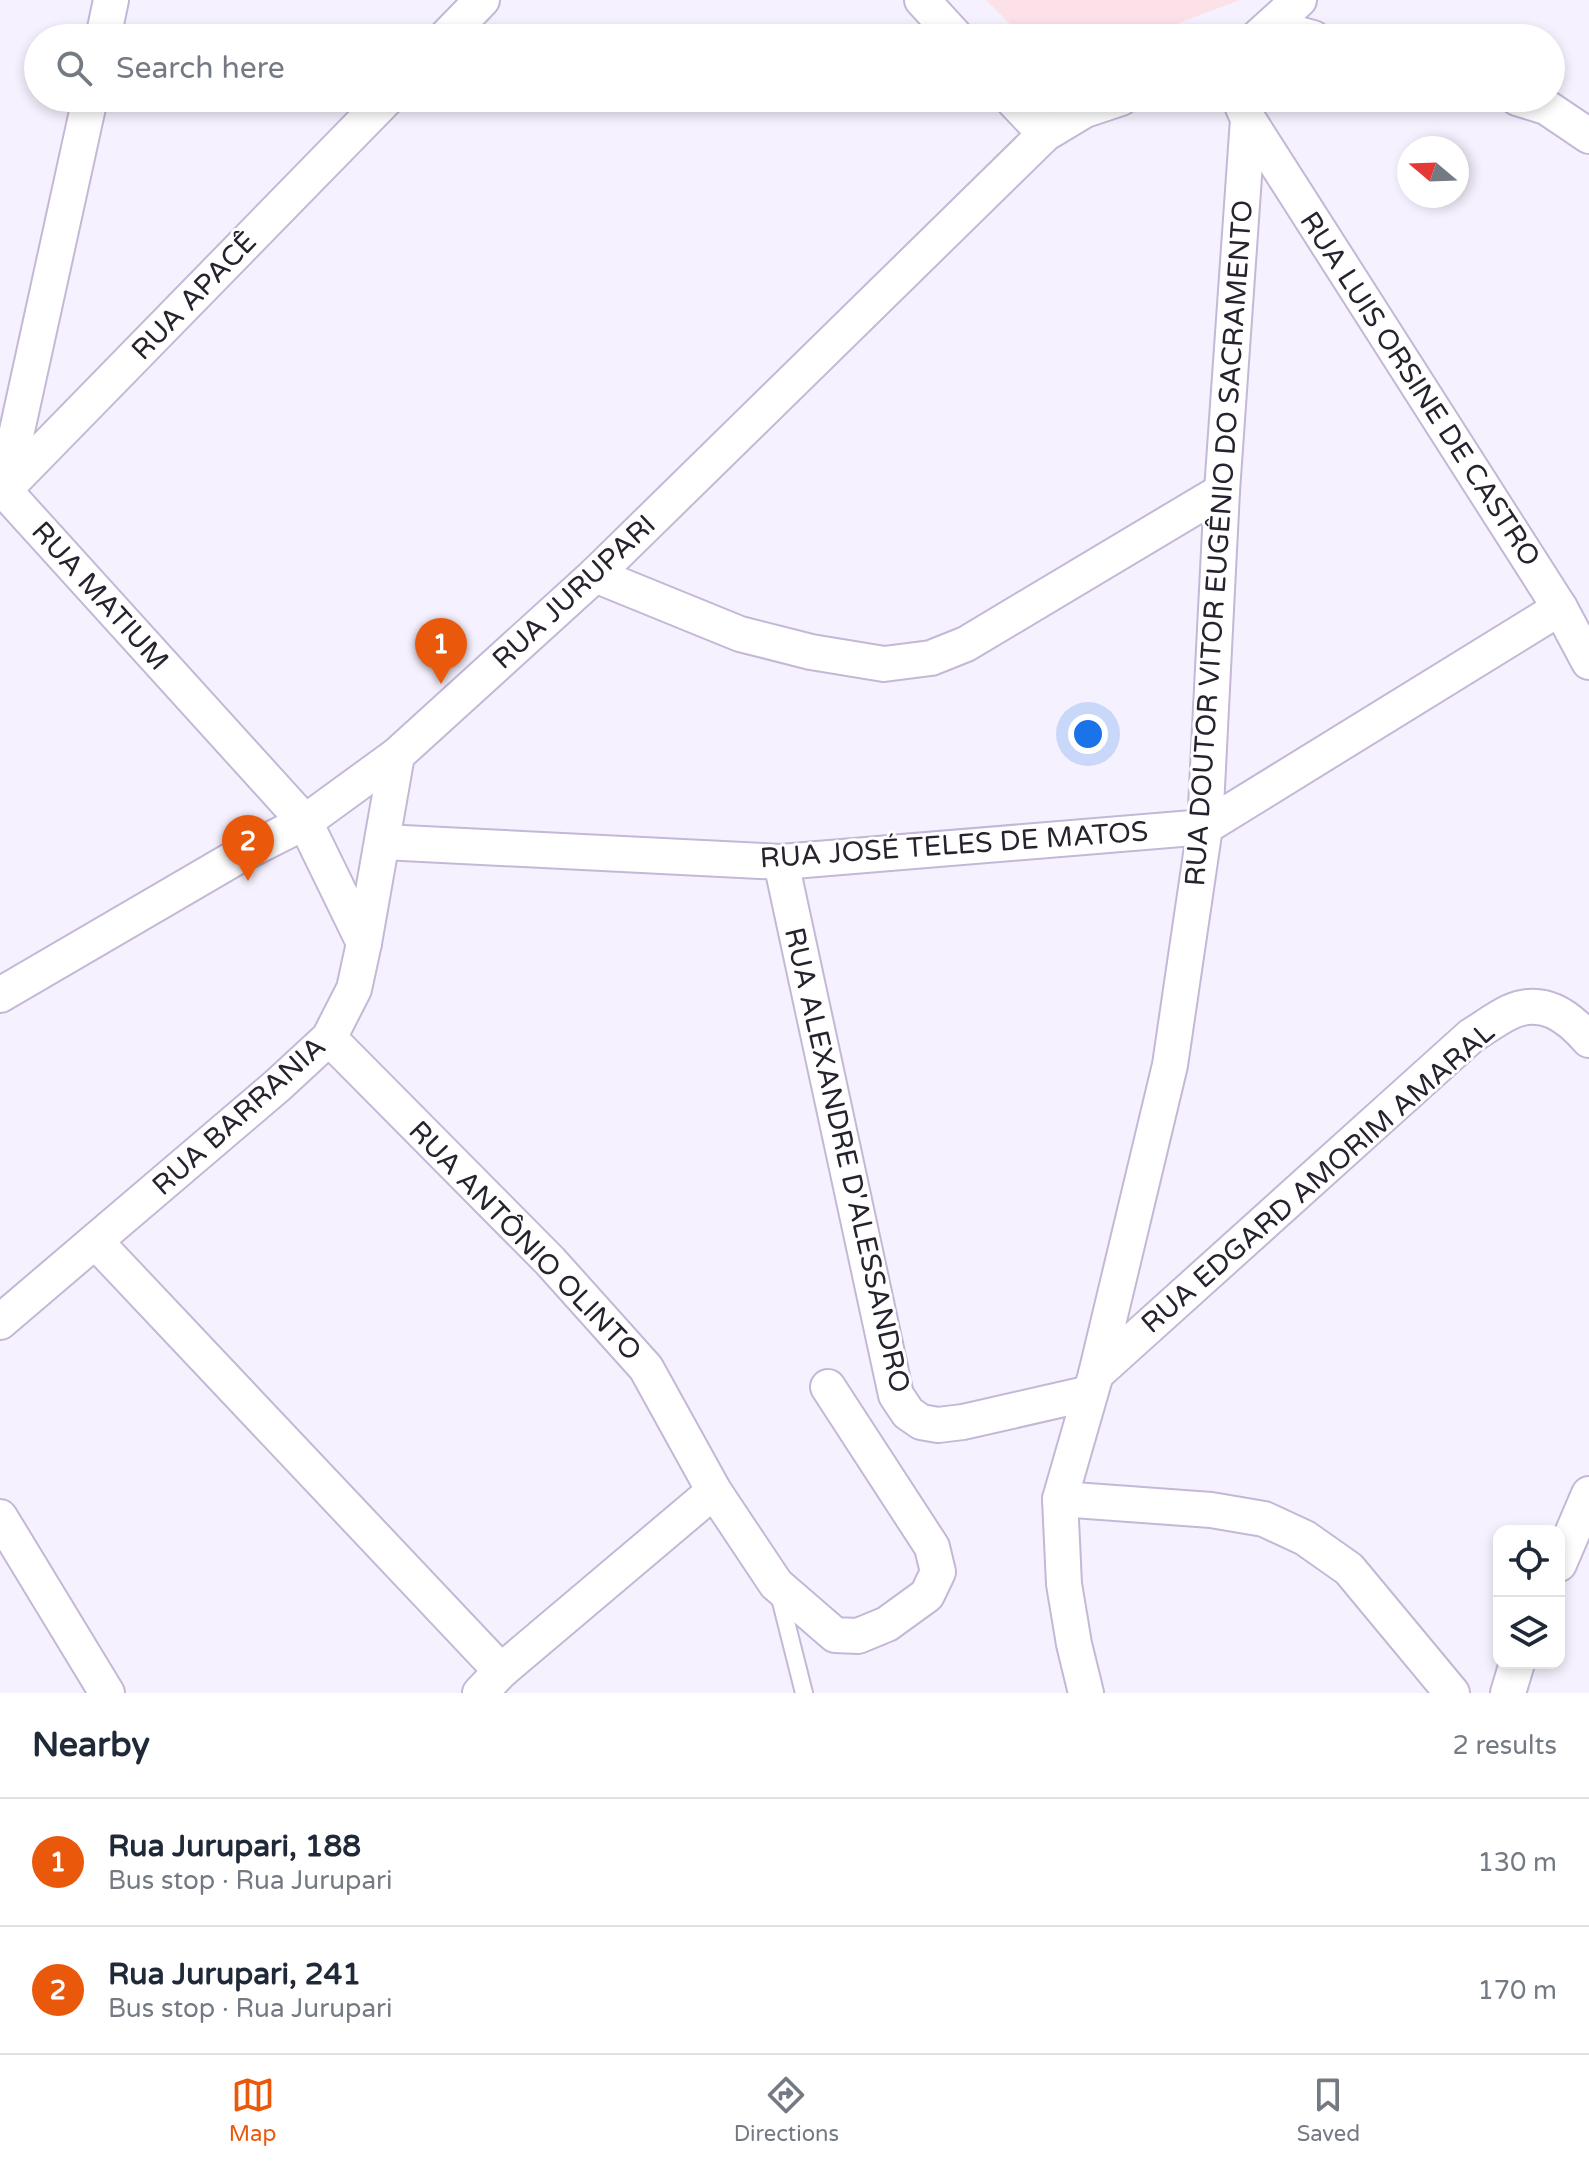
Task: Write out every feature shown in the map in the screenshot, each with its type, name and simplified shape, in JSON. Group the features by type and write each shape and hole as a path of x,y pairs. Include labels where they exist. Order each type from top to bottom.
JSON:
{"street":[{"path":"106,24 111,0"},
{"path":"459,24 482,0"},
{"path":"922,0 944,24"},
{"path":"1273,24 1299,0"},
{"path":"2,490 87,112"},
{"name":"RUA APACÊ","path":"2,490 373,112"},
{"path":"1024,112 1045,134"},
{"name":"RUA JURUPARI","path":"0,995 240,855 305,822 397,755 595,575 1045,134 1082,112"},
{"name":"RUA DOUTOR VITOR EUGÊNIO DO SACRAMENTO","path":"1086,1693 1064,1584 1060,1499 1093,1384 1170,1065 1205,827 1243,112"},
{"name":"RUA LUIS ORSINE DE CASTRO","path":"1245,112 1560,608 1589,662"},
{"path":"1553,112 1589,136"},
{"name":"RUA MATIUM","path":"2,490 305,822 364,943"},
{"path":"595,575 740,634 811,652 884,664 931,658 966,644 1222,491"},
{"name":"RUA JOSÉ TELES DE MATOS","path":"383,842 781,862 1205,827 1560,608"},
{"name":"RUA BARRANIA","path":"0,1322 329,1038 354,989 397,755"},
{"name":"RUA ALEXANDRE D'ALESSANDRO","path":"781,862 896,1395 908,1413 921,1422 938,1425 963,1422 1093,1384"},
{"name":"RUA EDGARD AMORIM AMARAL","path":"1093,1384 1471,1036 1511,1011 1538,1006 1560,1013 1589,1040"},
{"name":"RUA ANTÔNIO OLINTO","path":"329,1038 550,1261 646,1368 714,1491 776,1584 835,1635 858,1636 887,1624 927,1595 938,1572 932,1547 828,1387"},
{"path":"95,1241 490,1682 714,1491"},
{"path":"1565,1550 1589,1494"},
{"path":"1060,1499 1211,1510 1264,1519 1305,1538 1349,1569 1452,1693"},
{"path":"0,1517 107,1693"},
{"path":"1508,1693 1515,1669"}],"lane":[{"path":"776,1584 804,1693"}],"shaded area":[{"path":"986,0 1240,0 1176,24 1010,24"}],"place":[{"name":"Rua Jurupari, 188","path":"441,684"},
{"name":"Rua Jurupari, 241","path":"248,881"}]}
